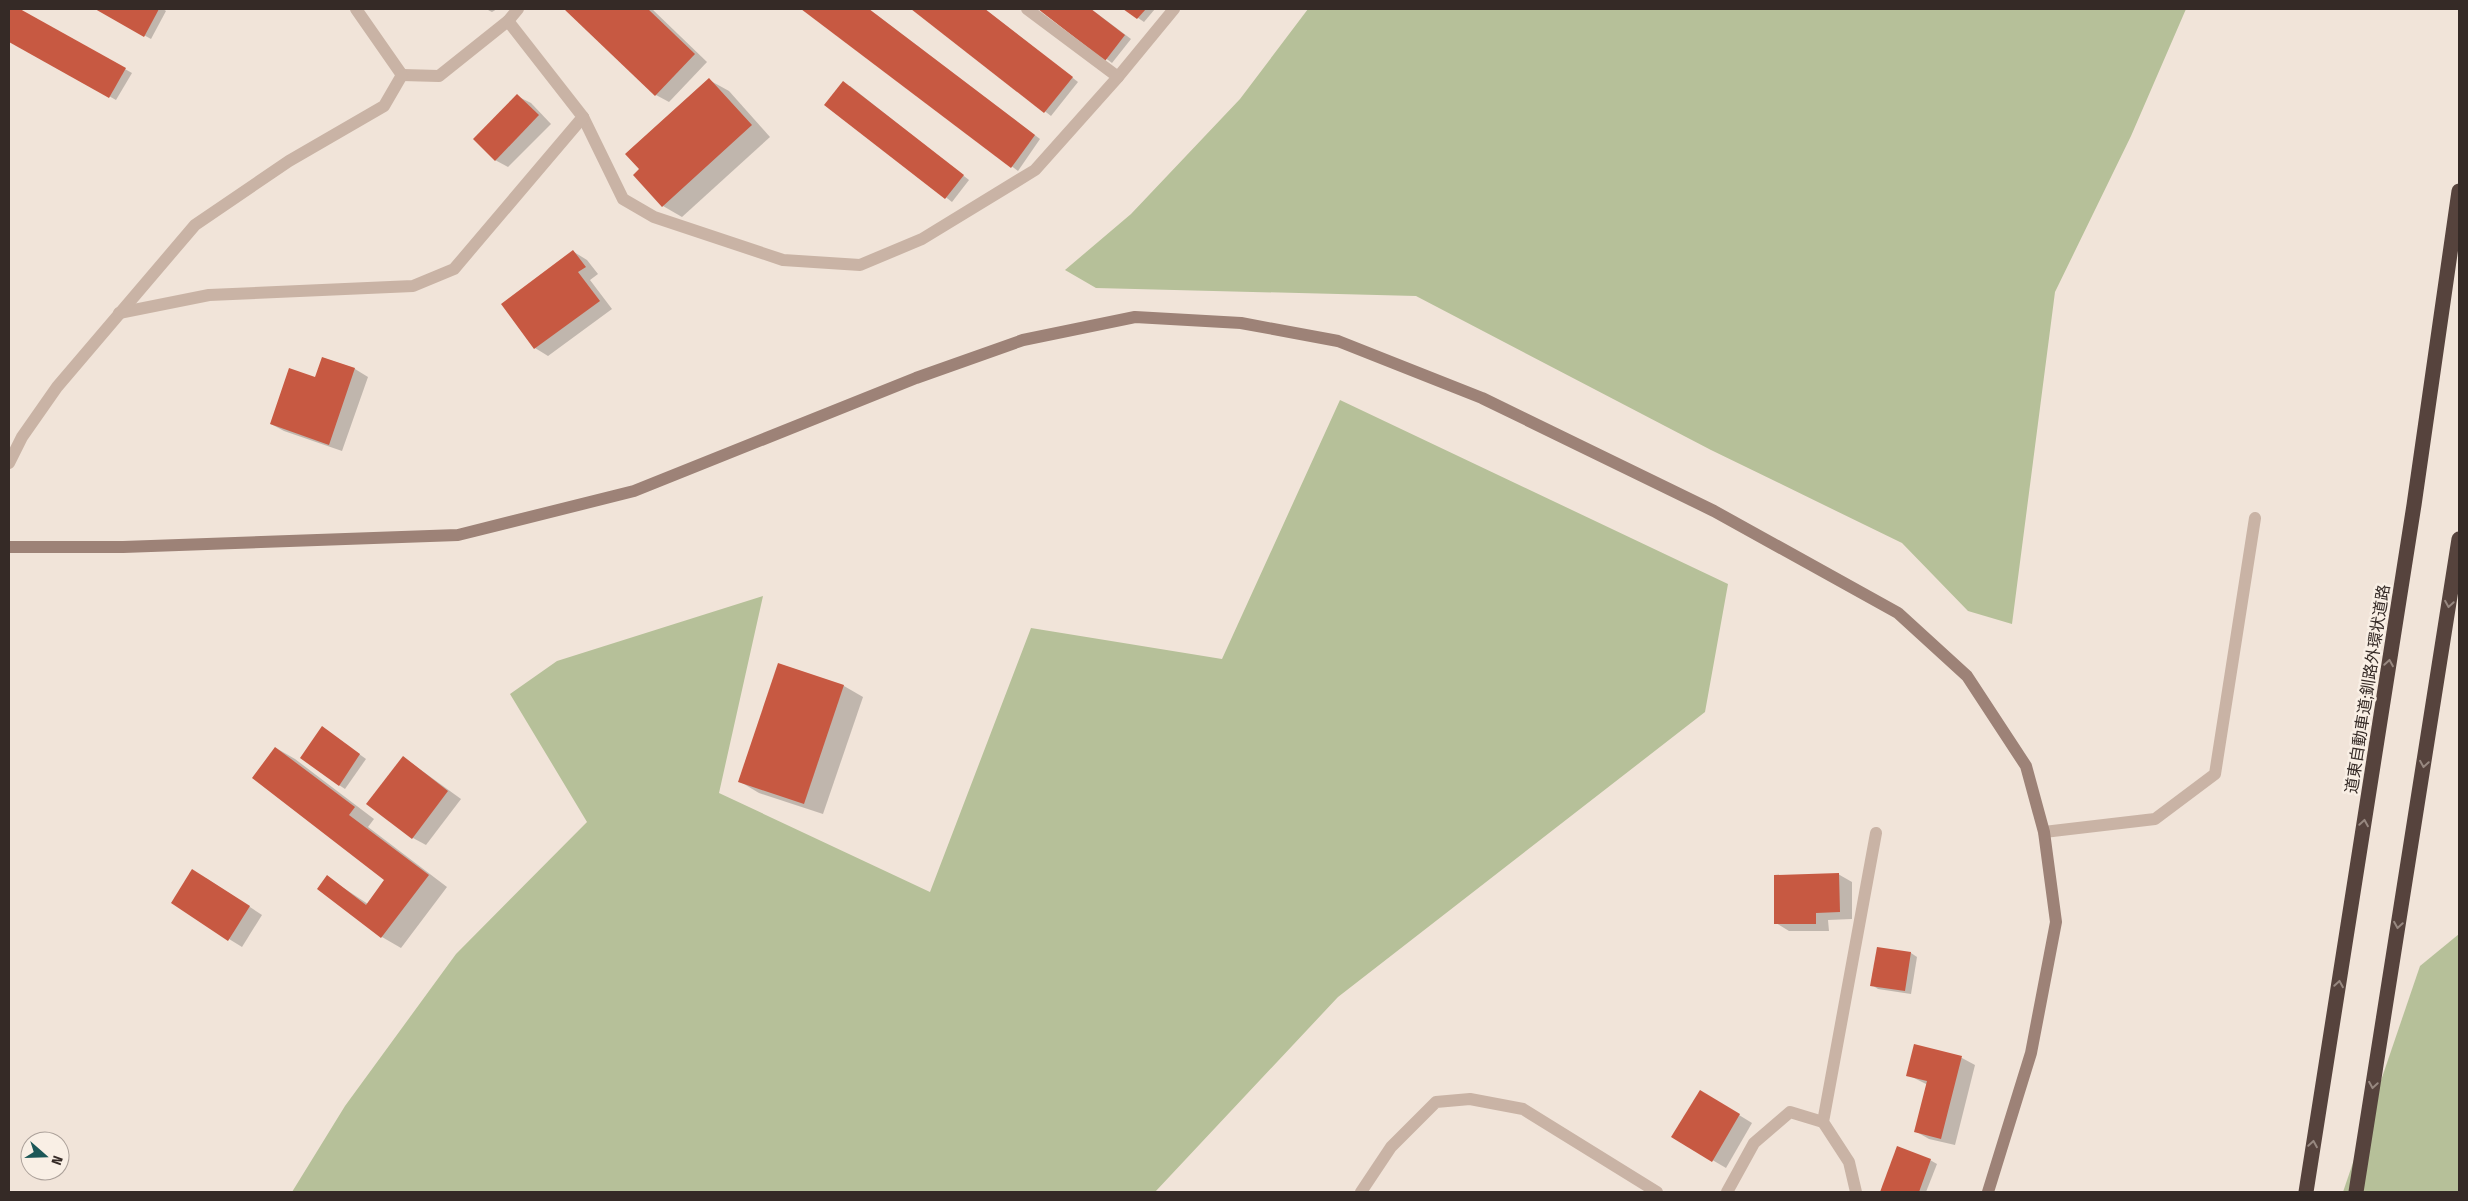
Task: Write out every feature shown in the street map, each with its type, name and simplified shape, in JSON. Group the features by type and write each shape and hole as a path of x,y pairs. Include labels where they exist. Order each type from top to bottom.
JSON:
{"highway":[{"name":"道東自動車道;釧路外環状道路","path":"2306,1192 2412,515 2459,191"},
{"path":"2356,1192 2459,538"}],"street":[{"path":"356,9 402,75"},
{"path":"402,75 439,76 508,21 518,9"},
{"path":"1027,9 1118,77"},
{"path":"508,21 583,117 623,199 654,217 783,260 860,265 922,239 1035,170 1118,77 1174,9"},
{"path":"9,463 22,437 57,387 195,225 289,161 384,106 402,75"},
{"path":"119,313 209,295 413,286 454,269 583,117"},
{"path":"9,547 133,547 458,535 634,491 916,378 1023,340 1135,317 1241,323 1338,340 1482,398 1714,512 1898,614 1967,676 2026,766 2044,832 2056,922 2031,1053 1988,1192"},
{"path":"2044,832 2156,819 2215,774 2255,518"},
{"path":"1823,1122 1876,833"},
{"path":"1361,1192 1391,1147 1436,1102 1470,1099 1522,1108 1657,1192"},
{"path":"1727,1192 1754,1143 1790,1112 1823,1122 1849,1162 1856,1192"}],"green space":[{"path":"1308,9 2186,9 2131,136 2055,292 2012,624 1968,611 1902,543 1711,450 1416,296 1096,288 1065,270 1131,214 1240,99"},
{"path":"1340,400 1728,584 1705,712 1338,997 1155,1192 292,1192 345,1106 456,954 587,822 510,694 557,661 763,596 719,793 930,892 1031,628 1222,659"},
{"path":"2459,934 2459,1192 2343,1192 2420,966"}],"building":[{"path":"9,9 20,9 126,68 109,98 9,42"},
{"path":"95,9 159,9 144,37"},
{"path":"564,9 648,9 695,54 655,96"},
{"path":"801,9 869,9 1035,135 1011,168"},
{"path":"911,9 985,9 1073,77 1044,113"},
{"path":"1038,9 1091,9 1125,35 1105,61"},
{"path":"1123,9 1146,9 1137,19"},
{"path":"709,78 752,125 662,207 633,175 639,169 625,154"},
{"path":"843,81 964,175 945,199 824,105"},
{"path":"517,94 539,115 495,161 473,139"},
{"path":"573,250 586,267 578,272 600,301 534,349 501,304"},
{"path":"322,357 355,368 329,445 270,424 289,368 315,377"},
{"path":"778,663 844,685 804,804 738,782"},
{"path":"322,726 360,754 339,786 300,758"},
{"path":"275,747 355,807 349,815 429,875 381,938 317,889 327,875 366,905 384,880 252,778"},
{"path":"403,756 448,791 412,839 366,804"},
{"path":"192,869 250,906 228,941 171,903"},
{"path":"1839,873 1840,912 1816,913 1816,924 1774,924 1774,875"},
{"path":"1877,947 1911,952 1905,991 1870,986"},
{"path":"1914,1044 1962,1056 1941,1139 1914,1132 1927,1081 1906,1076"},
{"path":"1700,1090 1740,1114 1712,1162 1671,1137"},
{"path":"1897,1146 1931,1159 1919,1192 1880,1192"}]}
